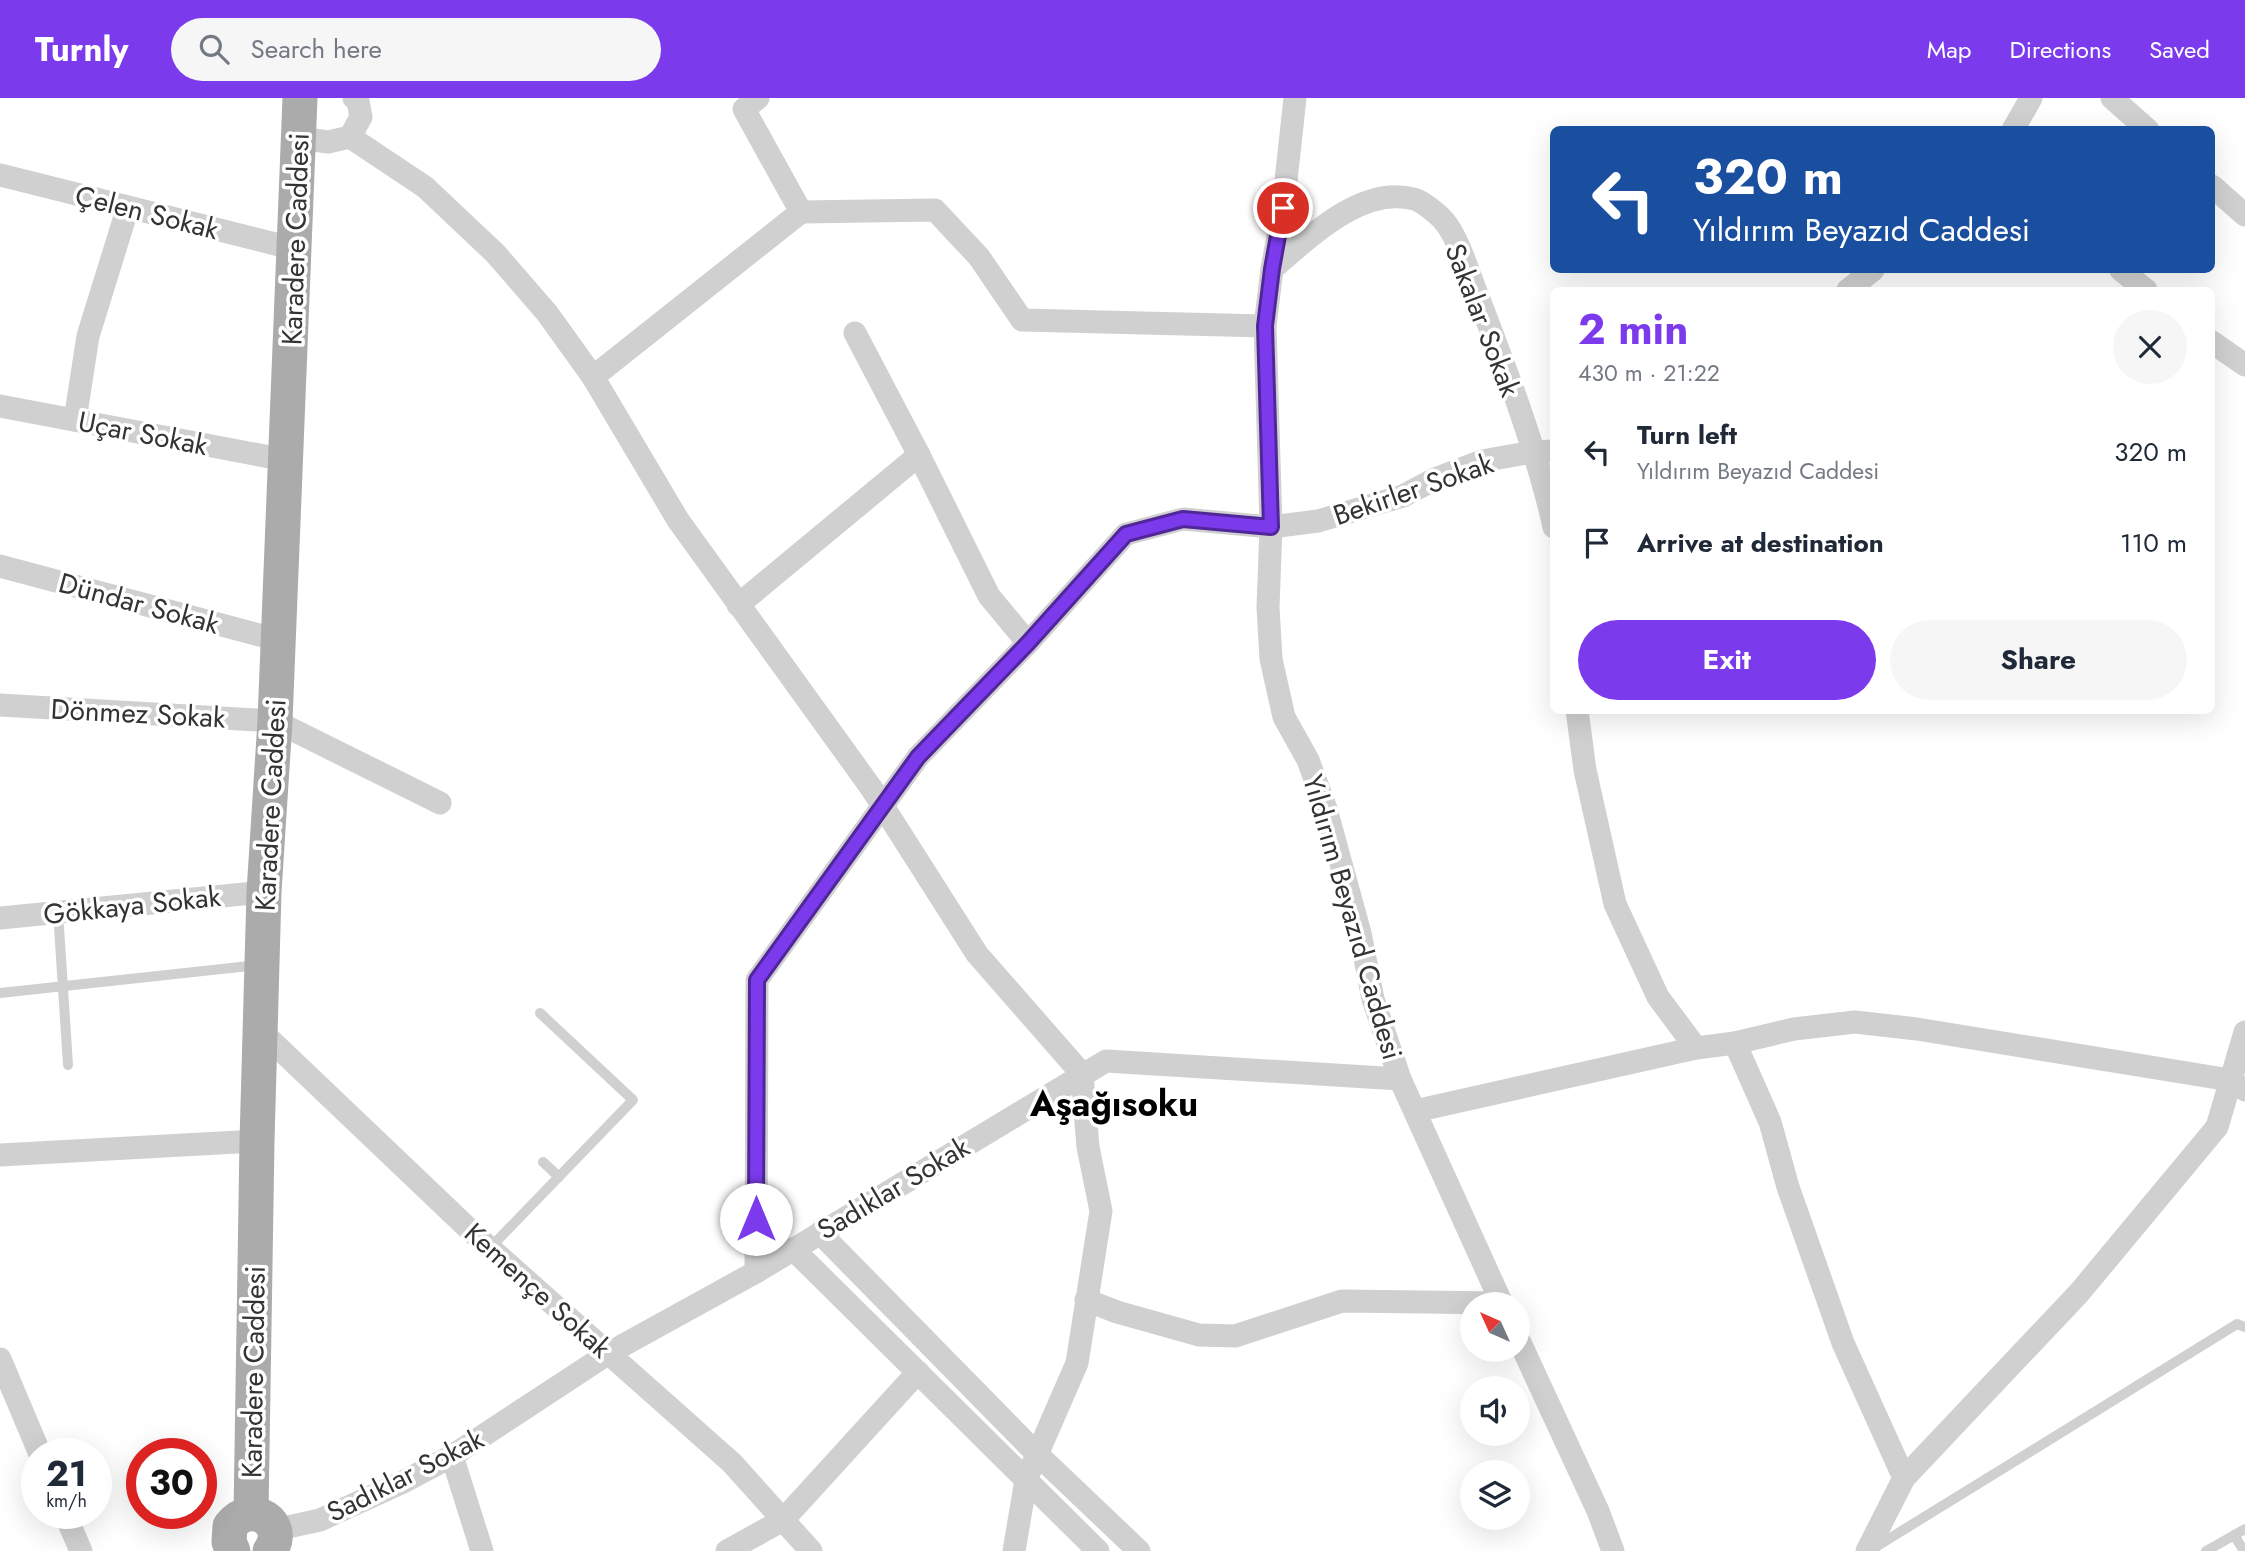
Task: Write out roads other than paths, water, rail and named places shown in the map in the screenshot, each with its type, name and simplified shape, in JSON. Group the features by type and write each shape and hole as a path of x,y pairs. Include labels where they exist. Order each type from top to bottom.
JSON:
{"main road":[{"name":"Karadere Caddesi","path":"265,1531 257,1141 264,892 275,721 300,98"},
{"name":"Karadere Caddesi","path":"233,1551 229,1542 230,1526 243,1514 265,1531"}],"street":[{"path":"300,138 328,142 350,136 361,117 358,101 354,98"},
{"name":"Yıldırım Beyazıd Caddesi","path":"1295,98 1283,208 1265,326 1271,527 1268,607 1271,659 1284,717 1308,760 1326,809 1360,933 1373,999 1400,1079 1497,1292"},
{"path":"2015,126 2031,98"},
{"path":"2112,98 2144,126"},
{"path":"742,102 802,212"},
{"path":"350,136 425,187 495,253 547,313 593,377 678,520 882,806 977,954 1082,1074 1087,1147 1101,1211 1077,1363 1026,1480 1014,1551"},
{"name":"Çelen Sokak","path":"0,175 295,249"},
{"path":"2215,189 2245,215"},
{"name":"Sakalar Sokak","path":"1272,269 1335,217 1380,197 1416,199 1444,221 1462,255 1490,329 1543,451 1550,499"},
{"path":"75,420 88,336 128,207"},
{"path":"593,377 802,212 935,209 979,257 1022,320 1265,326"},
{"path":"1852,287 1868,273"},
{"path":"2125,273 2142,287"},
{"path":"855,333 989,596 1028,643"},
{"path":"2215,344 2245,365"},
{"name":"Uçar Sokak","path":"0,406 286,460"},
{"name":"Bekirler Sokak","path":"756,1272 757,980 918,757 1028,643 1126,534 1183,519 1271,527 1318,521 1402,496 1435,479 1482,461 1543,451"},
{"path":"738,604 919,456"},
{"name":"Dündar Sokak","path":"0,566 278,640"},
{"name":"Dönmez Sokak","path":"0,705 275,721"},
{"path":"1578,714 1585,770 1615,904 1658,997 1696,1048"},
{"path":"275,721 440,803"},
{"name":"Gökkaya Sokak","path":"0,918 264,892"},
{"path":"1415,1111 1696,1048 1735,1043 1794,1029 1855,1022 1917,1029 2238,1085"},
{"name":"Kemençe Sokak","path":"261,1031 490,1248 732,1464 811,1551"},
{"path":"1868,1551 1904,1478 2079,1293 2217,1127 2238,1085 2245,1032"},
{"path":"1735,1043 1770,1122 1788,1186 1843,1343 1904,1478"},
{"name":"Sadıklar Sokak","path":"265,1531 320,1520 404,1482 452,1456 609,1353 756,1272 1106,1061 1400,1079"},
{"path":"0,1156 257,1141"},
{"path":"820,1233 1036,1453 1139,1551"},
{"path":"793,1249 1098,1551"},
{"path":"1086,1300 1117,1312 1199,1335 1235,1336 1342,1301 1460,1303"},
{"path":"0,1359 33,1438"},
{"path":"1529,1362 1614,1551"},
{"path":"726,1551 783,1520 918,1372"},
{"path":"452,1456 482,1551"},
{"path":"71,1529 81,1551"}],"lane":[{"path":"58,912 68,1065"},
{"path":"0,993 263,965"},
{"path":"490,1248 633,1100 540,1013"},
{"path":"543,1162 559,1177"},
{"path":"1868,1551 2237,1324 2245,1327"},
{"path":"2206,1551 2245,1529"},
{"path":"2234,1535 2244,1551"}],"district":[{"name":"Aşağısoku","path":"1114,1104"}]}
